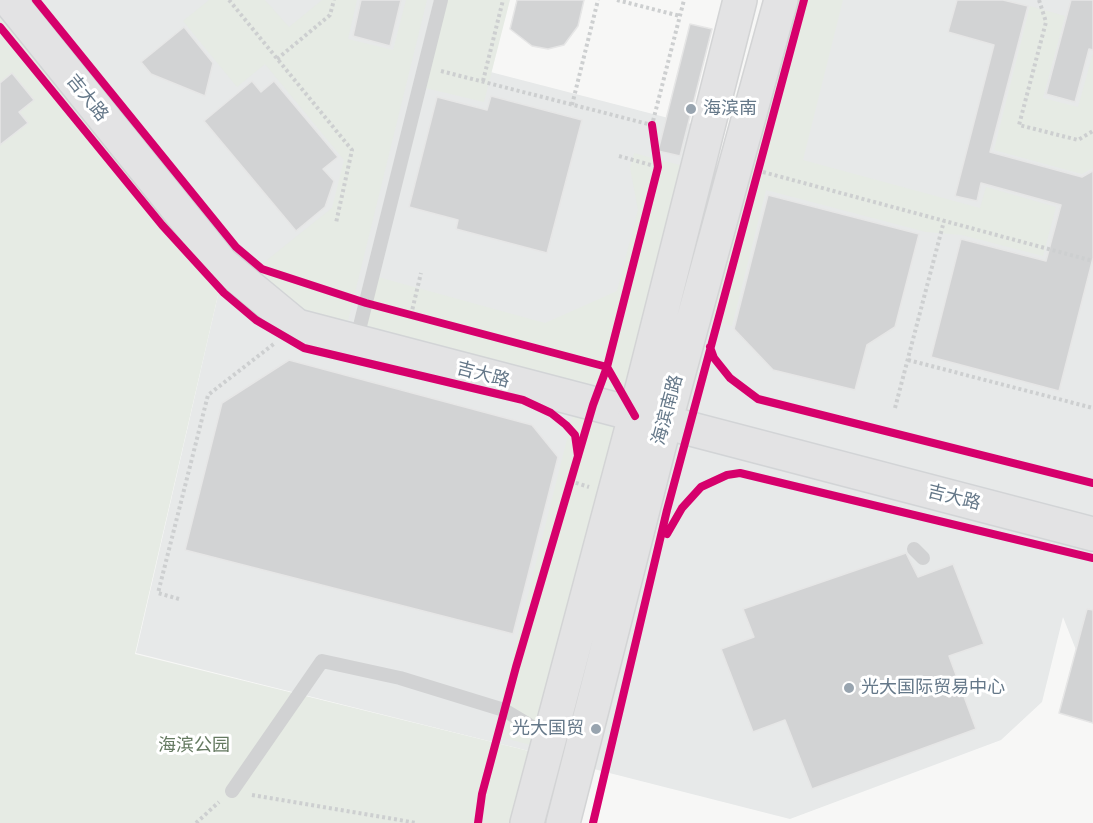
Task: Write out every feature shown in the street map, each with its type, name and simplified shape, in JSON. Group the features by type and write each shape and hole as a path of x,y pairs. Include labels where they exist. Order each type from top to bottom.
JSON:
{"main road":[{"name":"吉大路","path":"9,0 222,264 297,326 1093,534"},
{"name":"海滨南路","path":"563,823 740,0"},
{"name":"海滨南路","path":"527,823 550,737 782,0"}],"lane":[{"path":"356,342 441,0"},
{"path":"232,792 322,661 400,678 504,710 550,737"}],"path":[{"path":"229,0 352,150 336,223"},
{"path":"277,59 330,15 334,0"},
{"path":"483,81 503,0"},
{"path":"572,105 598,0"},
{"path":"617,0 680,16"},
{"path":"653,136 652,125 684,0"},
{"path":"1039,0 1046,22 1019,125 1078,140 1093,131"},
{"path":"424,66 652,125"},
{"path":"619,156 658,167"},
{"path":"655,178 658,167 656,156"},
{"path":"754,182 761,159"},
{"path":"758,171 1093,261"},
{"path":"895,408 944,221"},
{"path":"411,315 422,273"},
{"path":"366,303 422,318"},
{"path":"179,599 158,593 208,395 282,338 273,332"},
{"path":"908,360 1093,408"},
{"path":"567,492 573,473"},
{"path":"196,823 232,792 417,823"}],"shaded area":[{"path":"16,0 434,0 421,54 707,128 545,755 136,653 224,269"},
{"path":"782,0 1093,0 1093,693 1063,617 1042,702 1001,740 790,819 578,765"}],"green space":[{"name":"海滨公园","path":"0,0 224,269 135,654 545,755 526,823 0,823"},
{"path":"209,0 265,0 289,27 322,0 357,0 348,39 393,50 406,0 427,0 346,329 299,317 247,276 332,208 344,160 265,64 237,87 183,21"},
{"path":"442,0 510,0 484,102 421,87"},
{"path":"787,0 843,0 803,160 980,208 986,187 1056,207 1043,256 962,235 926,232 766,190 732,326 699,317"},
{"path":"1030,6 1065,16 1043,98 1078,107 1093,53 1093,168 1082,174 994,150"},
{"path":"634,153 691,168 630,408 362,338 378,277 545,323 617,291 638,210 630,168"},
{"path":"575,407 620,419 538,747 493,735"}],"building":[{"path":"361,0 401,0 390,46 353,36"},
{"path":"517,0 584,0 578,26 564,45 548,49 532,46 510,29"},
{"path":"957,0 1003,0 1028,6 990,152 1082,177 1093,171 1093,258 1059,391 931,357 961,239 1046,261 1061,205 981,183 977,201 955,196 994,45 948,32"},
{"path":"1071,0 1093,0 1093,50 1089,49 1075,102 1046,94"},
{"path":"690,24 712,29 680,156 658,151"},
{"path":"184,27 213,63 205,96 151,74 141,62"},
{"path":"12,73 34,100 19,112 28,123 0,145 0,83"},
{"path":"252,81 261,92 274,81 338,157 323,169 334,181 325,207 296,231 204,121"},
{"path":"491,96 582,120 547,253 456,229 458,220 409,207 437,97 487,110"},
{"path":"768,195 919,234 895,327 867,345 855,390 773,370 734,329"},
{"path":"289,360 532,425 558,457 513,634 185,550 222,403"},
{"name":"光大国际贸易中心","path":"906,553 918,577 953,564 984,644 949,656 976,729 812,789 785,720 753,732 721,649 754,637 743,609"},
{"path":"1087,609 1093,610 1093,723 1059,713"}],"cycle path":[{"path":"36,0 236,247 262,269 366,303 607,367 635,416"},
{"path":"593,823 667,510 804,0"},
{"path":"0,27 162,225 224,293 256,320 304,348 523,400 551,413 566,425 575,435 578,456"},
{"path":"478,823 482,794 516,667 593,405 607,367 658,167 652,125"},
{"path":"710,347 714,358 730,378 758,399 1093,483"},
{"path":"667,534 682,508 701,487 727,475 740,473 1093,558"}],"place":[{"name":"海滨南","path":"691,109"},
{"name":"光大国际贸易中心","path":"849,688"},
{"name":"光大国贸","path":"596,729"}]}
